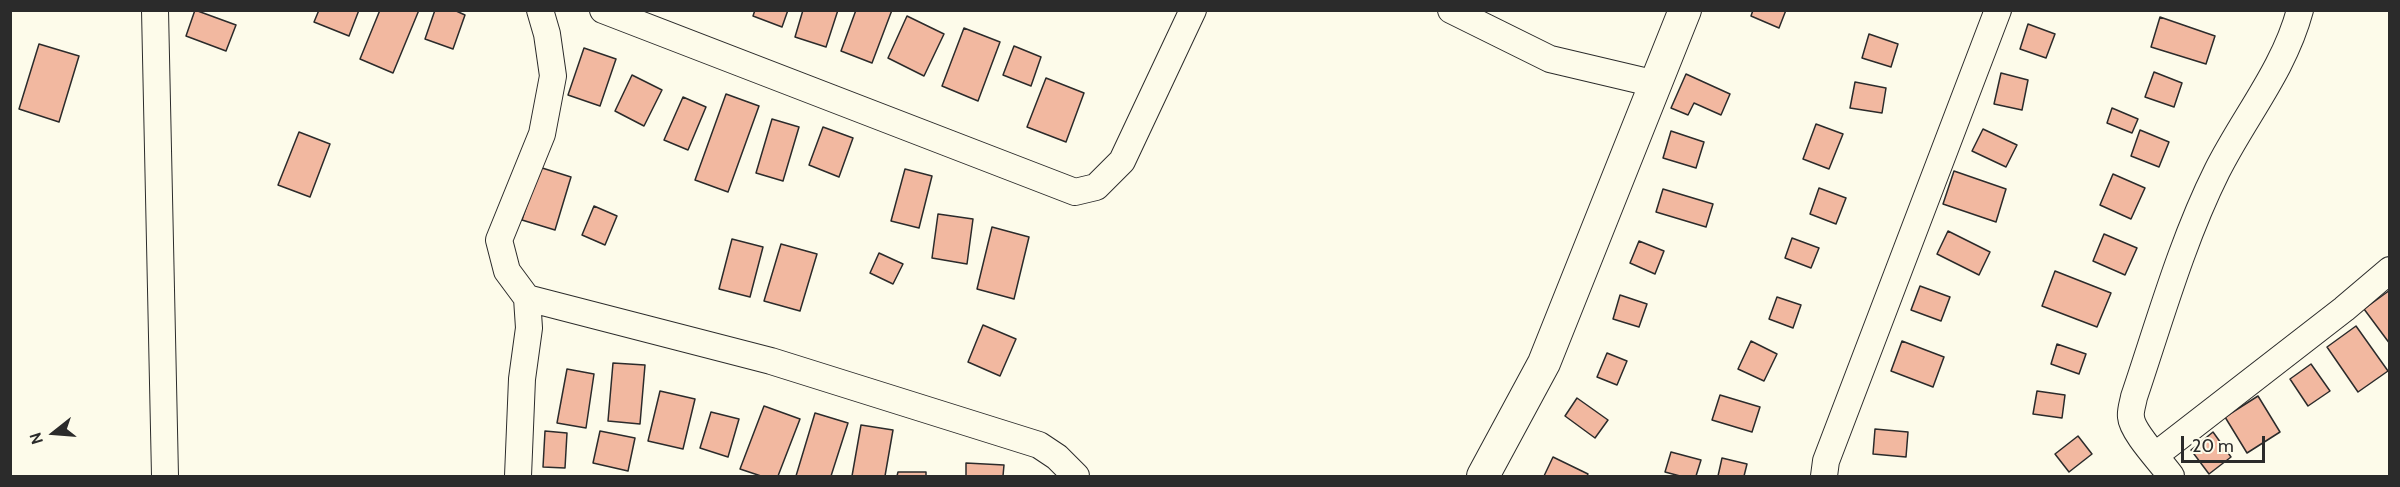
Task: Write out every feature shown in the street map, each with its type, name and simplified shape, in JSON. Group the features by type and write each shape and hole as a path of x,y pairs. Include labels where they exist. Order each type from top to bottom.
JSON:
{"street":[{"path":"155,10 165,477"},
{"path":"518,477 522,379 529,328 527,298 507,271 498,240 542,134 553,76 547,34 540,10"},
{"path":"603,10 1075,192 1096,187 1122,161 1193,10"},
{"path":"1451,10 1550,59 1656,84"},
{"path":"1483,477 1544,363 1685,10"},
{"path":"1824,477 1826,461 1998,10"},
{"path":"2171,477 2157,454 2136,432 2130,416 2134,398 2203,204 2217,172 2275,74 2294,35 2301,10"},
{"path":"2157,454 2344,309 2390,270"},
{"path":"527,298 771,361 1039,445 1058,457 1077,477"}],"building":[{"path":"195,10 236,25 226,51 186,36"},
{"path":"319,10 359,10 349,36 314,22"},
{"path":"380,10 419,10 393,73 360,59"},
{"path":"435,10 454,10 465,15 453,49 425,39"},
{"path":"755,10 788,10 782,27 753,16"},
{"path":"803,10 838,10 826,47 795,37"},
{"path":"856,10 892,10 872,63 841,51"},
{"path":"1753,10 1786,10 1779,28 1751,16"},
{"path":"907,16 944,34 924,76 888,58"},
{"path":"2160,17 2215,36 2206,64 2151,47"},
{"path":"2028,24 2055,34 2046,58 2020,49"},
{"path":"964,28 1000,42 978,101 942,86"},
{"path":"1869,34 1898,44 1891,67 1862,58"},
{"path":"39,44 79,56 59,122 19,109"},
{"path":"1014,46 1041,57 1031,86 1003,75"},
{"path":"584,48 616,59 600,106 568,95"},
{"path":"2154,72 2182,83 2174,107 2145,97"},
{"path":"2001,73 2028,80 2022,110 1994,104"},
{"path":"1686,74 1730,94 1721,115 1694,103 1688,115 1671,108"},
{"path":"632,75 662,90 644,126 615,111"},
{"path":"1046,78 1084,93 1066,142 1027,127"},
{"path":"1855,82 1886,88 1882,113 1850,108"},
{"path":"726,94 759,106 728,192 695,180"},
{"path":"683,97 706,107 688,150 664,140"},
{"path":"2112,108 2138,119 2132,133 2107,123"},
{"path":"772,119 799,127 783,181 756,173"},
{"path":"1816,124 1843,134 1829,169 1803,159"},
{"path":"823,127 853,138 839,177 809,165"},
{"path":"1983,129 2017,145 2006,167 1972,151"},
{"path":"2140,130 2169,142 2159,167 2131,156"},
{"path":"1671,131 1704,142 1696,168 1663,158"},
{"path":"299,132 330,144 310,197 278,185"},
{"path":"539,167 571,177 555,230 522,220"},
{"path":"905,169 932,176 919,228 891,221"},
{"path":"1954,171 2006,189 1996,222 1943,204"},
{"path":"2113,174 2145,188 2131,219 2100,205"},
{"path":"1819,188 1846,198 1836,224 1810,214"},
{"path":"1663,189 1713,204 1706,227 1656,212"},
{"path":"594,206 617,216 605,245 582,235"},
{"path":"938,214 973,219 967,264 932,258"},
{"path":"992,227 1029,237 1014,299 977,289"},
{"path":"1948,231 1990,252 1979,275 1937,254"},
{"path":"2104,234 2137,248 2125,275 2093,261"},
{"path":"1792,238 1819,248 1811,268 1785,258"},
{"path":"732,239 763,247 750,297 719,289"},
{"path":"1639,241 1664,251 1655,274 1630,263"},
{"path":"781,244 817,254 800,311 764,301"},
{"path":"879,253 903,264 893,284 870,273"},
{"path":"2055,271 2111,293 2097,327 2042,306"},
{"path":"1920,286 1950,297 1941,321 1911,310"},
{"path":"2390,290 2390,344 2364,309"},
{"path":"1620,295 1647,304 1639,327 1613,319"},
{"path":"1777,297 1801,305 1793,328 1769,319"},
{"path":"983,325 1016,339 1000,376 968,362"},
{"path":"2356,326 2388,371 2358,392 2327,347"},
{"path":"1751,341 1777,354 1764,381 1738,369"},
{"path":"1902,341 1944,357 1933,387 1891,371"},
{"path":"2057,344 2086,354 2079,374 2051,364"},
{"path":"1607,353 1627,361 1617,385 1597,377"},
{"path":"613,363 645,365 640,424 608,421"},
{"path":"2311,364 2330,391 2308,406 2290,379"},
{"path":"567,369 594,374 586,428 557,423"},
{"path":"660,391 695,399 683,449 648,441"},
{"path":"2037,391 2065,395 2062,418 2033,414"},
{"path":"1720,395 1760,407 1752,432 1712,420"},
{"path":"2258,396 2280,432 2247,453 2225,417"},
{"path":"1577,398 1608,420 1595,438 1565,416"},
{"path":"764,406 800,419 778,476 761,476 740,469"},
{"path":"711,412 739,419 728,457 700,448"},
{"path":"815,413 848,423 831,476 796,476"},
{"path":"861,425 893,430 885,476 852,476"},
{"path":"1875,429 1908,432 1906,457 1873,454"},
{"path":"545,431 567,433 565,468 543,467"},
{"path":"600,431 635,438 628,471 593,463"},
{"path":"2213,432 2231,457 2209,474 2191,450"},
{"path":"2078,436 2092,454 2069,472 2055,454"},
{"path":"1671,452 1701,460 1696,476 1680,476 1665,472"},
{"path":"1553,457 1588,474 1587,476 1544,476"},
{"path":"1722,458 1747,464 1744,476 1718,476"},
{"path":"966,463 1004,465 1003,476 966,476"},
{"path":"898,472 926,472 926,476 897,476"}]}
